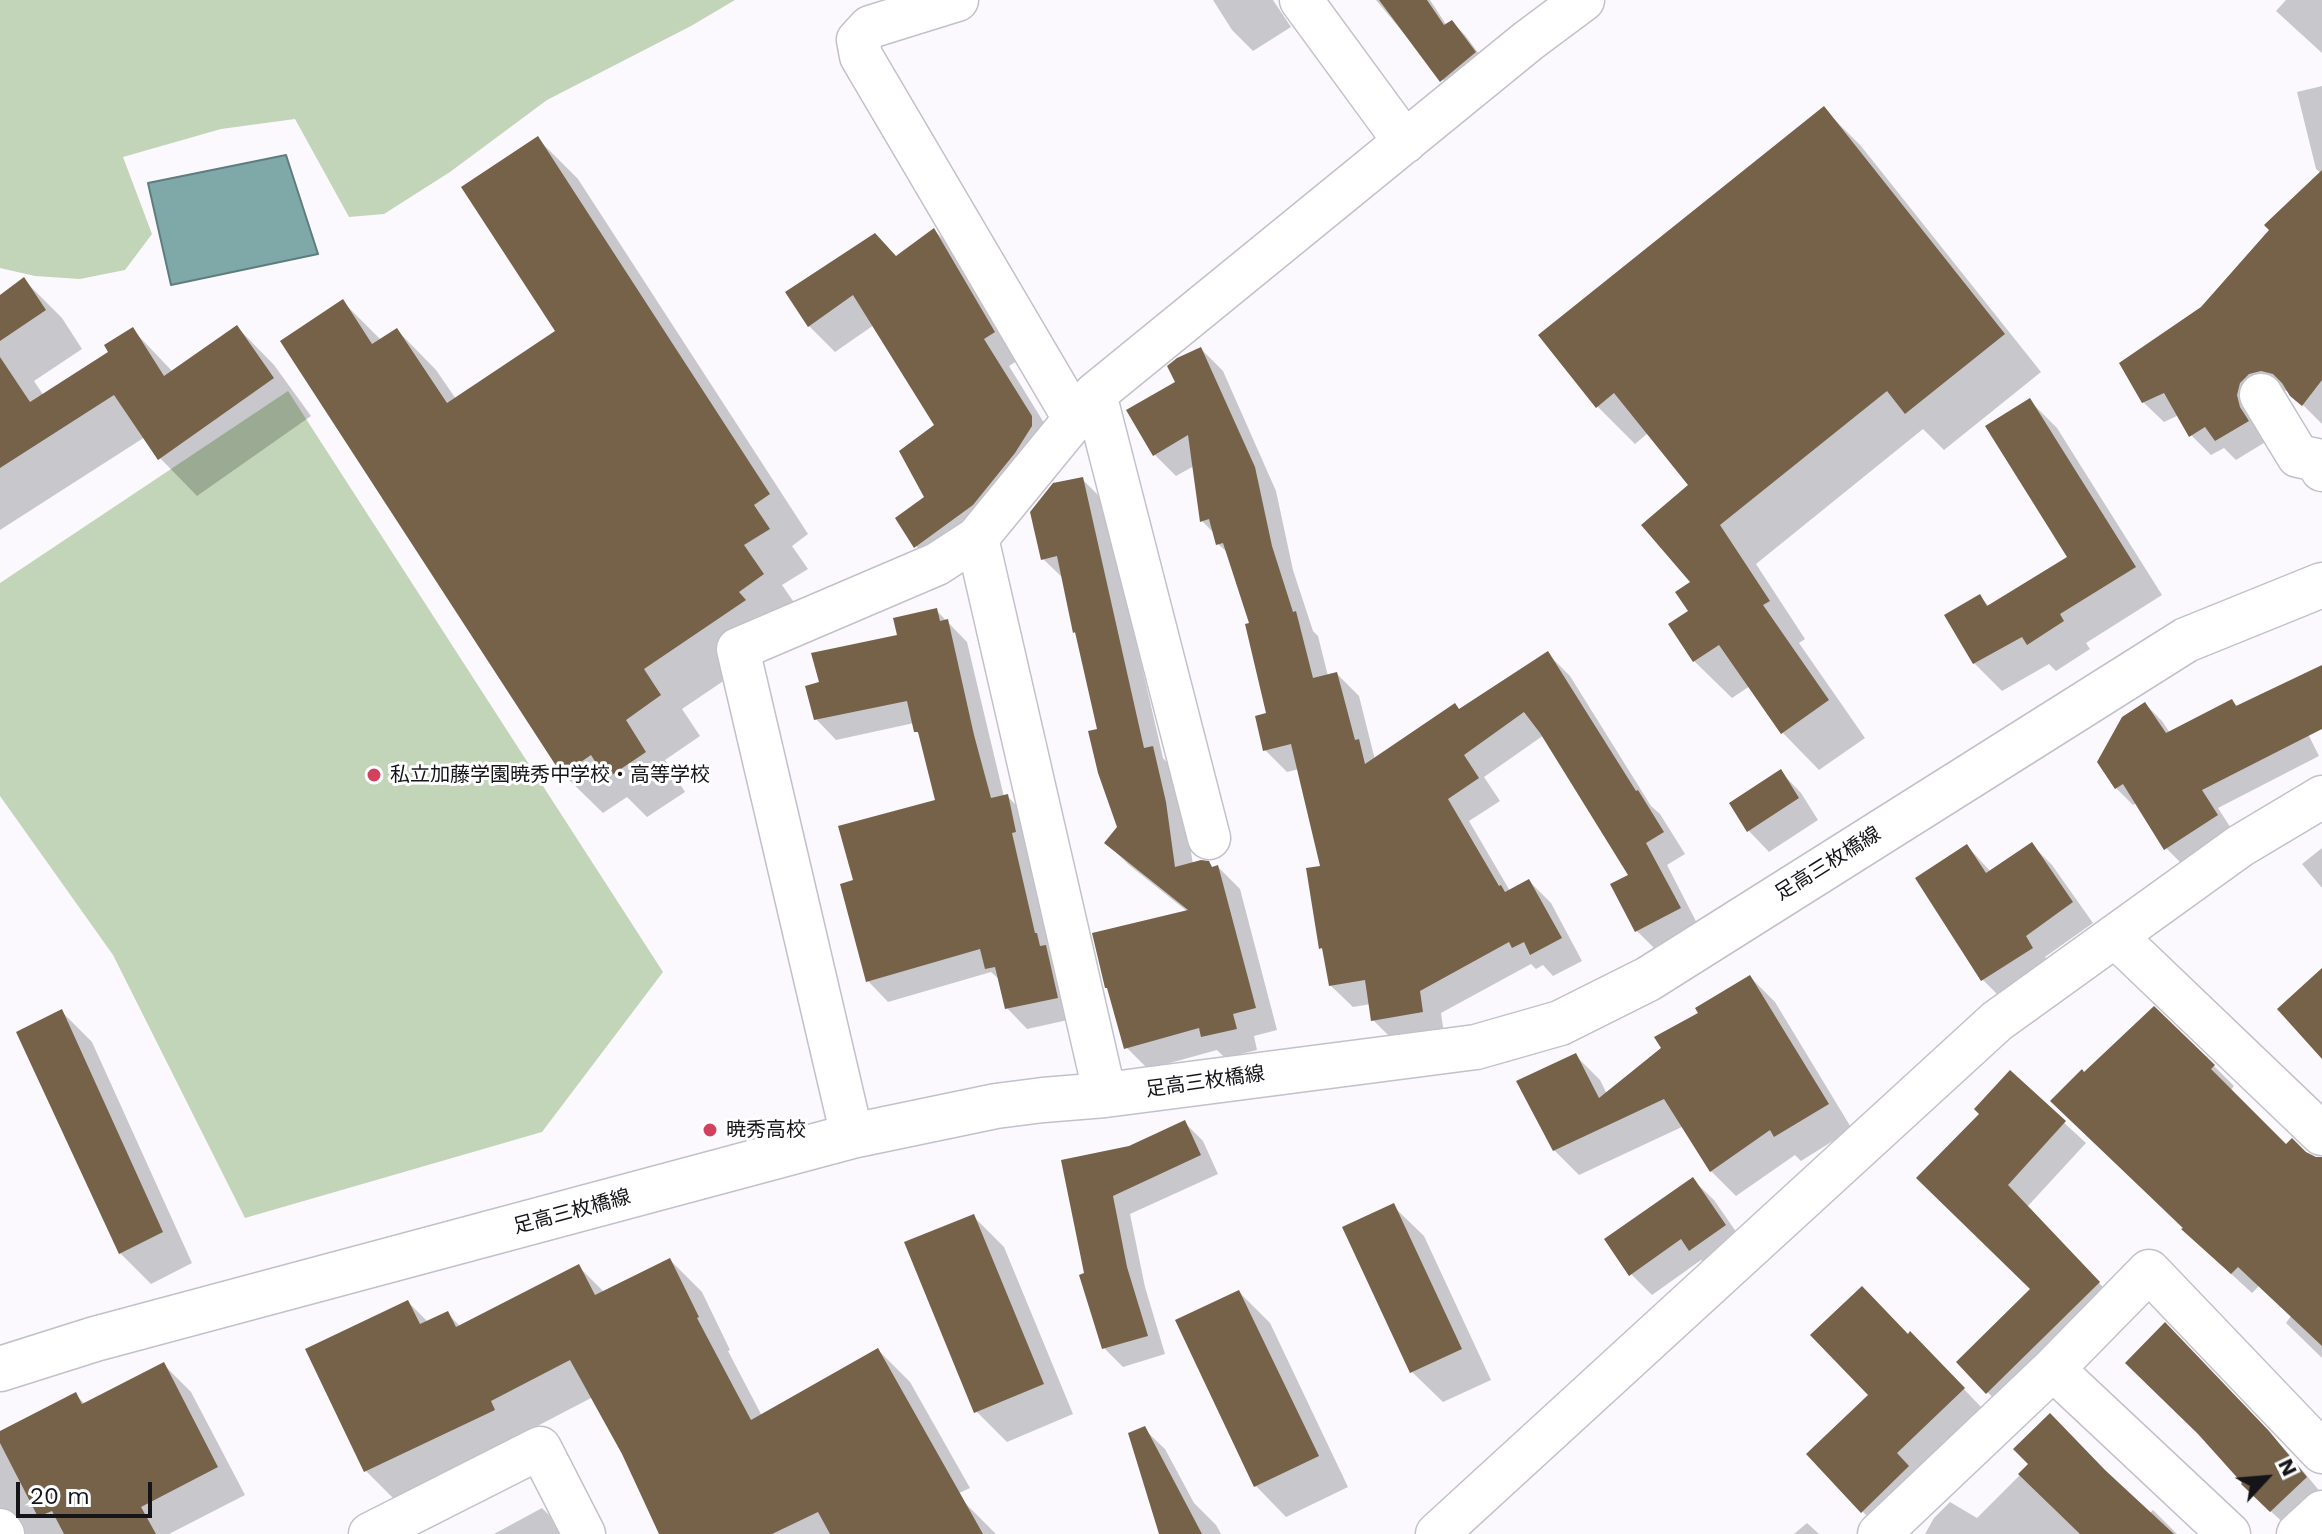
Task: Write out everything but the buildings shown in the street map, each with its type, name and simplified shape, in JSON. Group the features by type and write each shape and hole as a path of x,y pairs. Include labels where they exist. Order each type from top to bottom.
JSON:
{"main road":[{"name":"足高三枚橋線","path":"0,1369 95,1339 852,1136 996,1106 1476,1047 1560,1023 1648,979 2186,640 2322,585"}],"street":[{"path":"957,0 870,27 858,40 861,56 1085,406 1209,838"},
{"path":"1301,0 1405,142"},
{"path":"852,1136 738,649 937,564 977,538 1085,406 1405,142 1583,0"},
{"path":"2261,395 2298,456 2317,460 2322,470"},
{"path":"977,538 1105,1095"},
{"path":"1437,1534 1997,1021 2240,846 2322,797"},
{"path":"2115,936 2322,1134"},
{"path":"1879,1534 2053,1369 2149,1271 2322,1452"},
{"path":"2053,1369 2229,1534"},
{"path":"370,1534 540,1448 584,1534"},
{"path":"2298,1534 2322,1512"}],"green space":[{"path":"0,0 735,0 547,100 450,172 384,214 349,217 295,119 221,129 123,157 152,234 125,270 80,279 35,276 0,268"},
{"path":"288,391 663,972 542,1132 245,1218 113,955 0,796 0,583"}],"water":[{"path":"286,155 318,254 171,285 148,183"}],"place":[{"name":"私立加藤学園暁秀中学校・高等学校","path":"374,775"},
{"name":"暁秀高校","path":"710,1130"}]}
